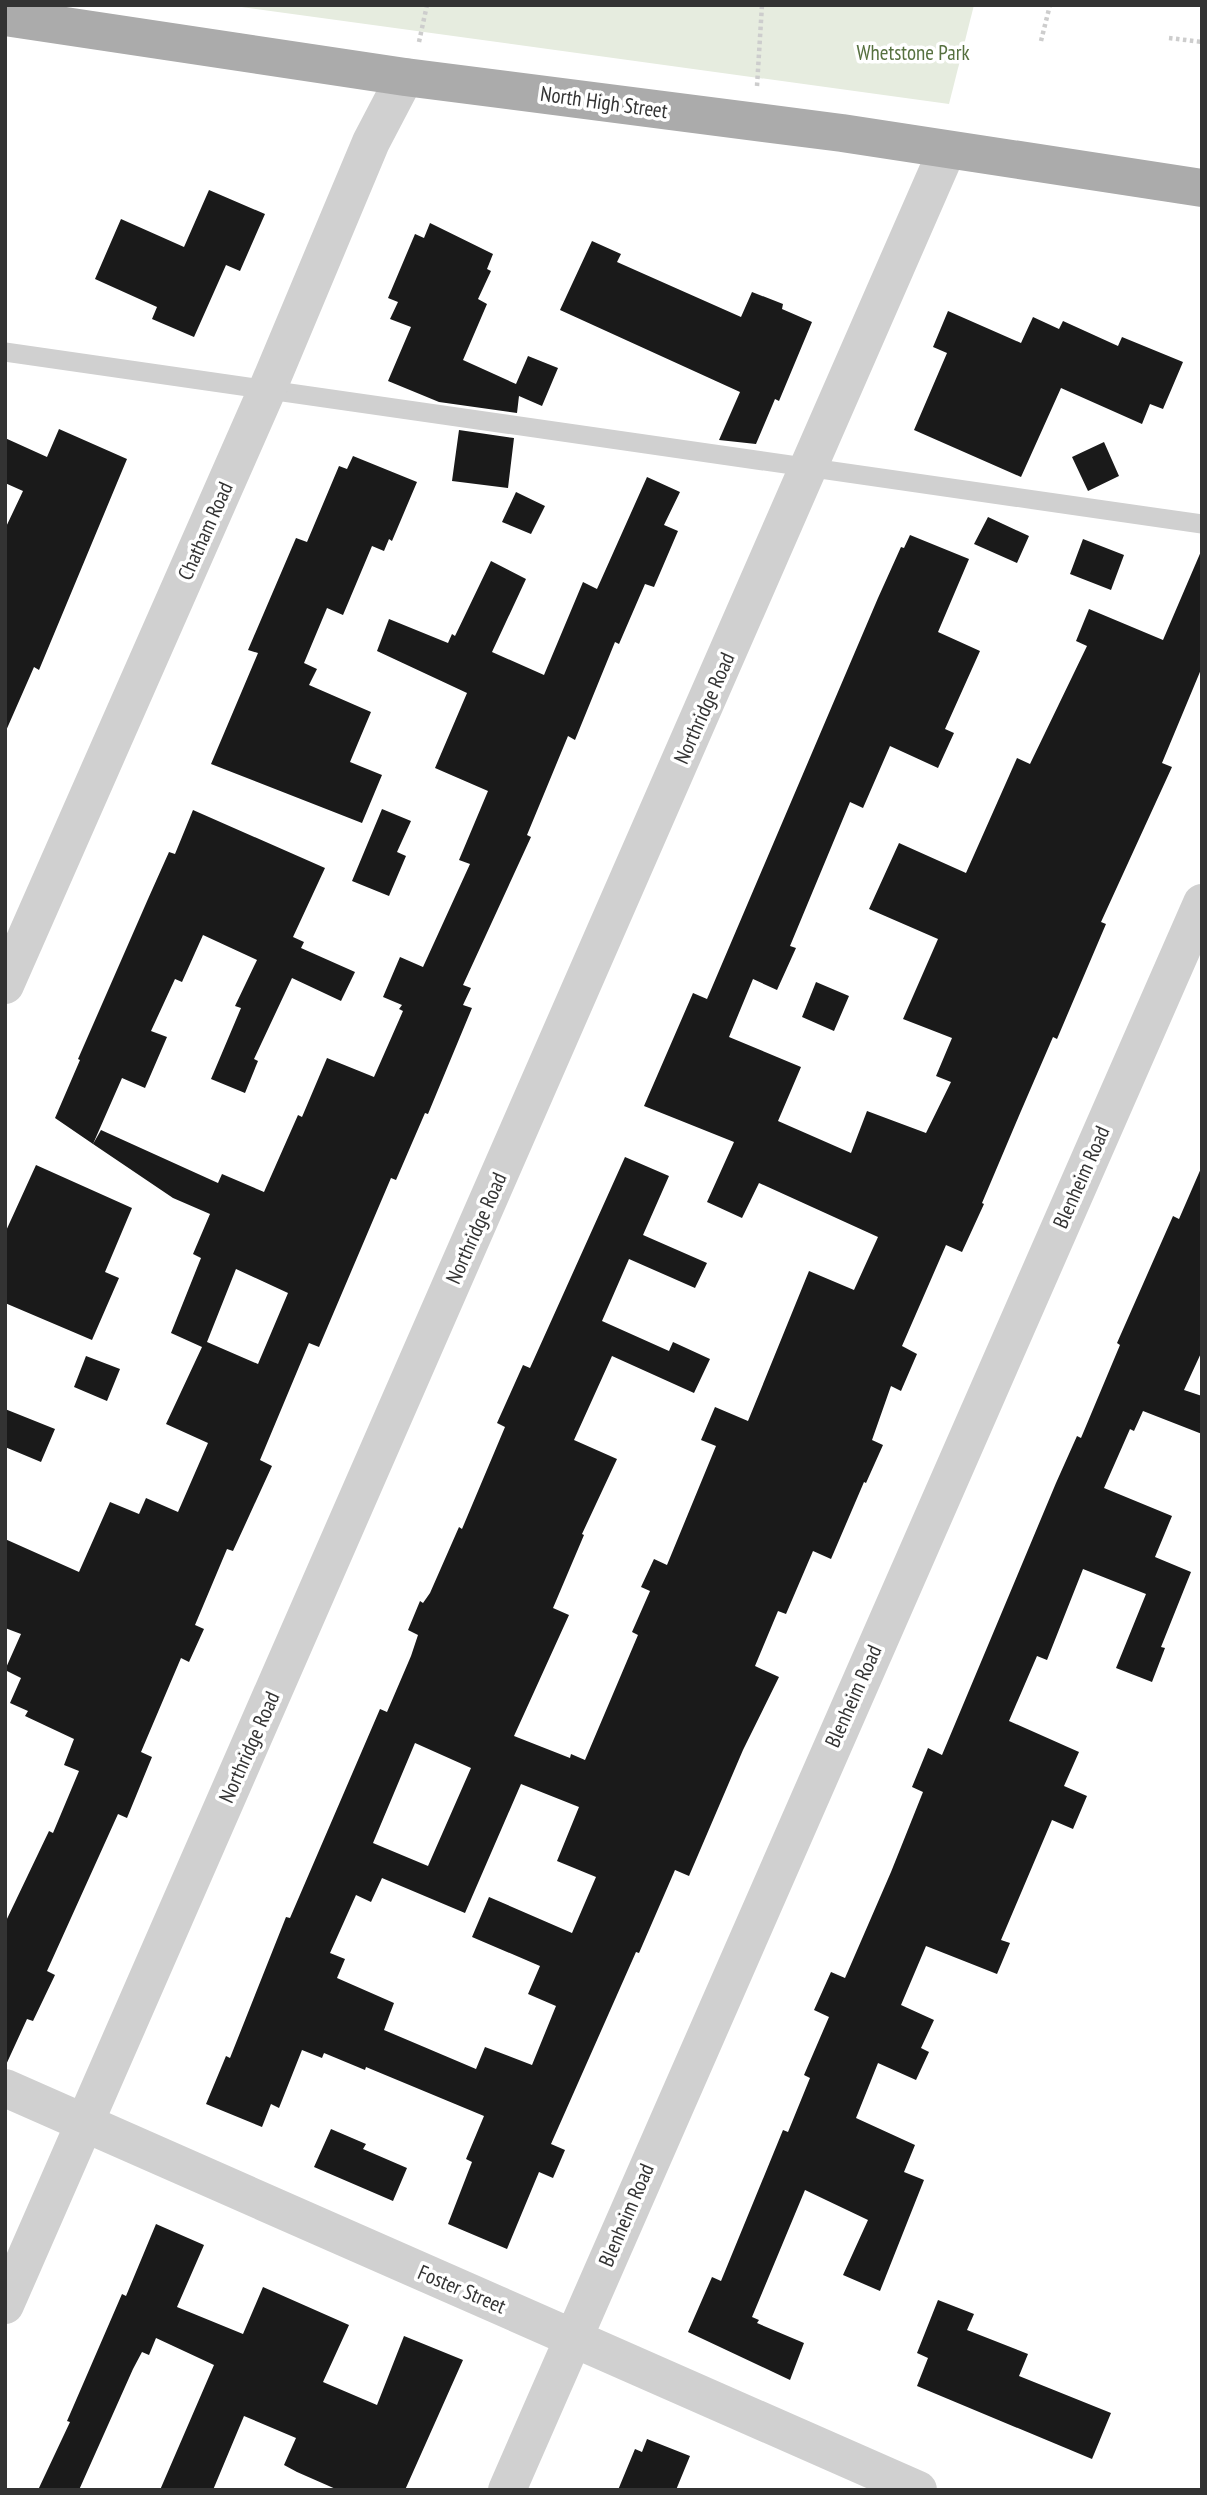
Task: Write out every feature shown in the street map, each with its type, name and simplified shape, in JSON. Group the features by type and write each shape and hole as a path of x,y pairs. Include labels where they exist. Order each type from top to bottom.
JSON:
{"main road":[{"name":"North High Street","path":"5,17 1202,188"}],"street":[{"name":"Chatham Road","path":"5,985 267,390 371,142 405,76"},
{"name":"Northridge Road","path":"5,2305 947,150"},
{"name":"Blenheim Road","path":"507,2490 1202,903"},
{"name":"Foster Street","path":"5,2088 918,2490"}],"lane":[{"path":"5,352 1202,524"}],"path":[{"path":"752,122 762,5"},
{"path":"1041,41 1050,5"},
{"path":"1169,38 1202,42"}],"green space":[{"name":"Whetstone Park","path":"227,5 974,5 949,104"}],"building":[{"path":"209,190 265,214 240,271 226,265 194,337 152,319 157,307 95,279 121,219 184,247"},
{"path":"430,223 493,254 487,269 491,271 478,299 487,304 463,360 516,384 528,356 558,368 542,406 519,396 517,413 439,402 388,381 411,327 390,319 398,302 388,298 415,234 424,238"},
{"path":"592,241 621,254 617,262 741,317 752,292 783,304 782,309 812,322 779,401 775,399 756,444 719,440 740,392 560,310"},
{"path":"948,311 1021,343 1033,317 1059,329 1063,321 1118,346 1122,337 1183,362 1163,409 1150,404 1142,424 1061,388 1021,477 914,430 947,353 933,347"},
{"path":"59,429 127,459 39,670 34,667 5,733 5,529 23,491 5,483 5,438 47,457"},
{"path":"459,430 514,438 508,488 452,481"},
{"path":"1104,442 1119,476 1088,491 1072,457"},
{"path":"353,456 417,482 392,541 389,539 384,551 372,546 343,615 327,608 304,663 317,669 309,685 371,712 350,762 382,775 362,823 211,764 258,653 248,650 296,538 307,542 339,466 347,469"},
{"path":"647,477 680,492 664,525 678,531 654,587 645,584 619,644 615,642 575,740 568,736 527,835 531,837 463,985 471,988 463,1005 472,1008 428,1114 425,1113 396,1180 391,1178 319,1347 309,1343 260,1460 272,1466 233,1551 227,1549 195,1625 204,1629 189,1662 181,1658 141,1752 152,1757 127,1818 118,1814 47,1971 55,1975 33,2021 27,2019 5,2067 5,1923 49,1831 53,1833 79,1771 64,1765 74,1739 25,1716 28,1711 10,1703 21,1678 5,1670 21,1634 5,1628 5,1539 79,1572 110,1502 139,1514 146,1498 178,1512 208,1443 166,1424 202,1347 171,1333 201,1258 193,1254 210,1214 173,1198 93,1144 101,1130 218,1183 222,1174 264,1192 298,1115 302,1117 327,1058 374,1077 403,1011 399,1009 402,1005 383,997 400,957 423,967 470,864 459,860 488,791 435,768 467,693 377,651 389,619 448,643 452,634 455,636 491,561 526,579 492,652 544,675 583,582 597,589","holes":["236,1269 288,1293 258,1364 207,1342"]},
{"path":"516,492 545,506 531,534 502,522"},
{"path":"988,517 1029,536 1017,563 974,544"},
{"path":"910,535 969,559 938,632 980,651 945,729 954,733 938,768 890,746 863,808 850,802 790,946 796,948 777,990 753,979 729,1037 801,1067 778,1121 851,1153 867,1111 926,1133 951,1082 936,1076 952,1038 903,1019 938,939 869,909 899,843 966,873 1017,758 1030,764 1087,646 1076,641 1089,609 1163,640 1202,549 1202,667 1162,763 1172,767 1101,922 1106,924 1057,1039 1053,1037 962,1252 946,1245 902,1346 917,1354 901,1391 891,1386 872,1440 883,1445 831,1559 813,1551 786,1614 778,1611 755,1666 779,1677 743,1750 689,1876 675,1870 639,1953 636,1952 551,2144 565,2150 553,2178 539,2172 507,2249 448,2224 472,2162 466,2159 484,2116 366,2067 365,2070 324,2053 322,2058 302,2050 279,2108 271,2104 262,2127 206,2104 226,2056 230,2058 286,1917 290,1918 380,1709 387,1712 411,1656 418,1635 408,1630 420,1601 423,1603 430,1593 459,1527 462,1529 505,1427 497,1423 523,1365 530,1368 625,1157 669,1176 643,1235 707,1263 695,1288 629,1259 602,1321 669,1351 673,1342 710,1359 694,1393 612,1356 574,1440 617,1459 582,1534 584,1535 553,1608 569,1615 514,1736 570,1758 571,1754 585,1760 638,1635 632,1632 650,1591 641,1587 654,1559 667,1565 716,1446 701,1440 715,1407 748,1421 809,1271 854,1290 878,1237 759,1183 742,1218 707,1202 734,1142 644,1106 693,993 707,999 878,598 901,547 904,548","holes":["415,1743 471,1768 428,1866 373,1843","521,1784 579,1807 557,1861 596,1877 572,1933 489,1897 472,1937 540,1966 528,1994 556,2006 532,2065 485,2047 476,2069 384,2030 394,2003 337,1978 345,1959 330,1953 356,1895 371,1902 382,1878 465,1913"]},
{"path":"1083,539 1124,555 1111,590 1070,574"},
{"path":"382,809 411,821 397,852 406,856 389,896 352,881"},
{"path":"193,810 325,868 293,937 304,942 301,948 355,972 341,1001 292,978 254,1059 258,1061 245,1093 211,1079 241,1008 235,1006 257,960 203,935 182,982 175,979 151,1031 167,1037 145,1088 122,1078 93,1144 55,1118 80,1060 78,1059 169,852 175,854"},
{"path":"816,982 849,996 834,1031 802,1017"},
{"path":"36,1165 132,1208 105,1272 119,1278 92,1340 5,1303 5,1233"},
{"path":"1202,1166 1202,1351 1184,1390 1202,1396 1202,1434 1143,1411 1134,1431 1130,1429 1104,1488 1172,1516 1155,1557 1191,1572 1161,1647 1165,1648 1152,1682 1116,1668 1146,1594 1083,1569 1047,1660 1037,1656 1009,1721 1079,1752 1064,1786 1087,1796 1073,1829 1052,1820 1001,1940 1010,1943 997,1974 926,1946 901,2005 934,2020 921,2048 929,2052 916,2080 878,2063 856,2118 915,2145 904,2172 924,2180 880,2291 843,2275 868,2220 805,2190 752,2317 759,2320 757,2323 804,2343 790,2380 688,2332 712,2277 721,2281 783,2130 788,2132 810,2078 804,2075 829,2017 814,2010 831,1972 845,1978 923,1792 912,1787 928,1748 942,1755 1056,1483 1077,1436 1081,1438 1120,1345 1117,1343 1173,1216 1179,1219"},
{"path":"86,1356 120,1369 107,1401 74,1387"},
{"path":"5,1409 55,1429 41,1462 5,1447"},
{"path":"331,2129 366,2144 363,2149 407,2168 393,2201 314,2167"},
{"path":"156,2224 204,2245 177,2307 243,2334 263,2287 349,2325 323,2382 377,2405 404,2336 463,2360 405,2490 338,2490 297,2472 284,2465 296,2438 244,2416 213,2490 160,2490 214,2365 156,2338 149,2355 142,2352 133,2369 79,2490 38,2490 70,2422 67,2421 122,2294 126,2296"},
{"path":"938,2300 974,2314 967,2330 1028,2354 1019,2376 1111,2413 1092,2459 917,2386 928,2358 917,2353"},
{"path":"647,2439 690,2456 676,2490 618,2490 635,2449 642,2452"}]}
